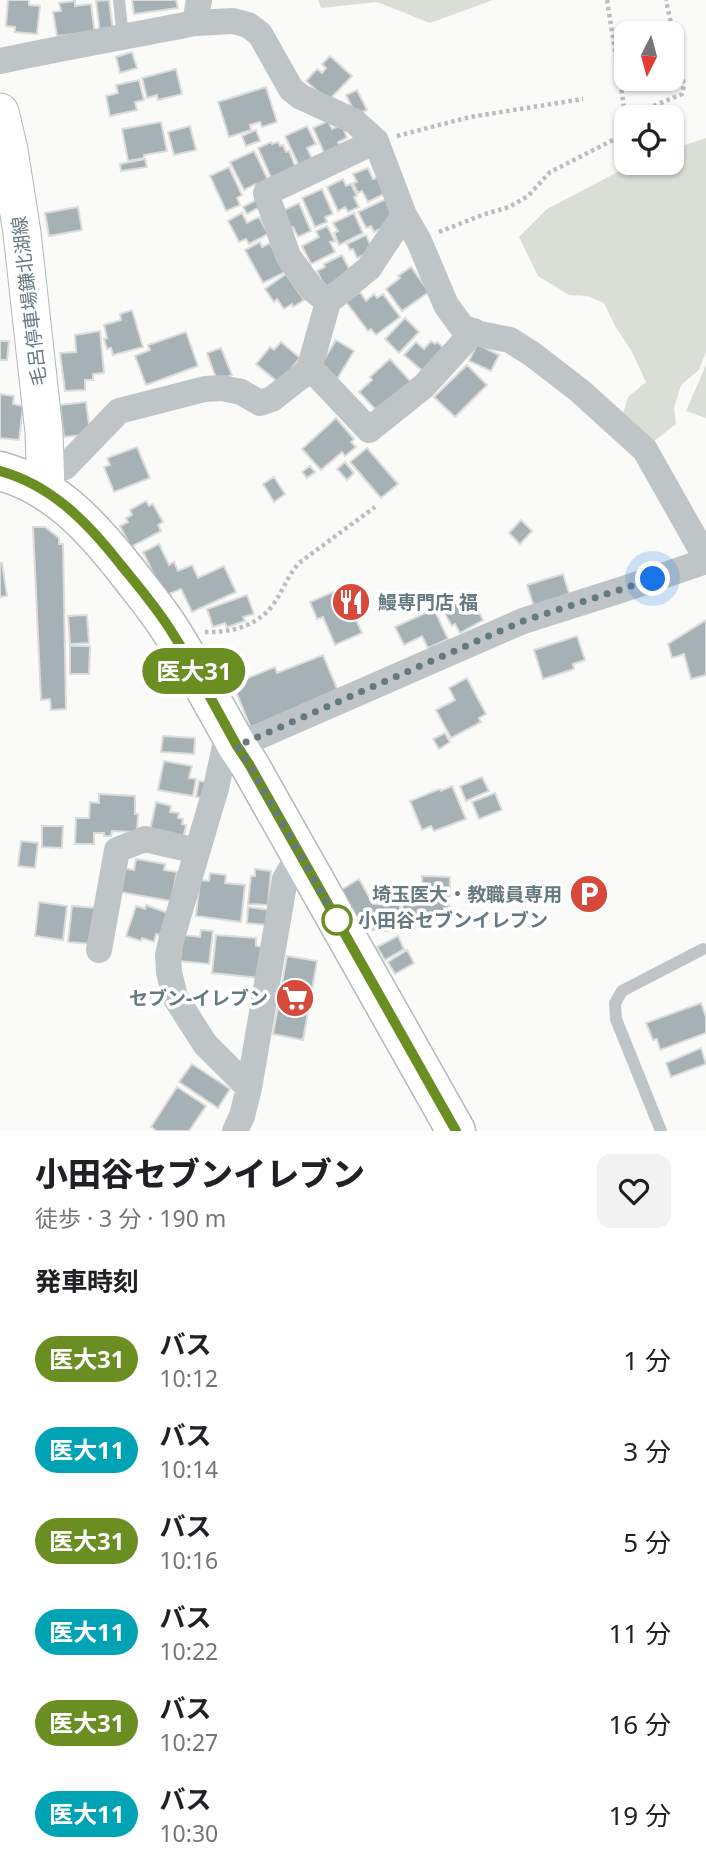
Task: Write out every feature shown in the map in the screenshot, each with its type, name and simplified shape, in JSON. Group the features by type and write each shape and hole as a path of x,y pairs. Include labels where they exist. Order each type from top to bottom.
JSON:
{"main road":[{"name":"毛呂停車場鎌北湖線","path":"0,112 22,233 44,432 46,483"},
{"path":"0,471 46,483 96,533 171,631 456,1131"}],"street":[{"path":"0,61 124,38 197,12 248,25 260,34 291,89 300,97 354,121 376,141 404,215 419,241 446,305 462,327 510,340 532,354 580,391 645,450 706,560 523,621 225,746 216,788 172,937 168,955 169,972 175,997 205,1044 249,1088"},
{"path":"328,302 311,288 289,256 266,193 376,141"},
{"path":"46,483 119,411 205,389 222,388 241,392 260,403 272,400 309,370 328,302 369,268 404,215"},
{"path":"309,370 319,377 369,430 424,386 474,331"},
{"path":"99,950 117,850 145,839 197,851"},
{"path":"241,1126 285,879 300,854"}],"lane":[{"path":"119,0 124,38"},
{"path":"661,1131 616,1019 615,1003 622,991 703,949"}],"path":[{"path":"607,0 624,105"},
{"path":"656,105 682,94 684,85 666,0"},
{"path":"376,141 470,117 583,99"},
{"path":"419,241 482,215 509,208 528,196 550,172 614,140"},
{"path":"171,631 222,632 256,621 272,606 299,563 375,507"}],"shaded area":[{"path":"318,0 493,0 430,23 377,2 321,8"},
{"path":"706,138 706,352 699,370 681,385 674,408 676,424 649,445 623,413 628,397 646,382 604,303 587,296 569,295 538,276 519,237 547,209 614,174 684,175 684,145"},
{"path":"706,365 706,418 686,411"}],"building":[{"path":"8,0 29,0 29,5 40,6 37,34 15,32 15,27 6,26"},
{"path":"109,0 113,31 100,33 96,1"},
{"path":"132,0 176,0 178,8 134,14"},
{"path":"75,1 75,6 91,4 95,35 83,33 57,36 53,12 61,11 59,3"},
{"path":"132,52 137,68 120,73 116,57"},
{"path":"330,56 352,76 328,101 306,81 317,69 322,73 326,68 322,64"},
{"path":"176,69 182,94 158,100 157,95 147,98 142,78"},
{"path":"139,80 144,100 135,102 137,110 110,116 106,96 118,93 116,85"},
{"path":"266,87 277,122 262,127 260,122 250,125 251,130 229,137 218,102"},
{"path":"357,90 367,110 356,115 346,95"},
{"path":"328,121 332,129 342,125 347,138 338,142 341,150 326,157 313,128"},
{"path":"161,122 167,151 128,161 122,129"},
{"path":"190,126 196,150 174,155 168,132"},
{"path":"307,126 316,144 307,148 314,163 301,170 285,136"},
{"path":"256,130 260,141 246,146 242,136"},
{"path":"278,142 286,152 289,151 297,171 273,182 258,148"},
{"path":"254,151 269,182 258,188 256,184 244,190 230,162"},
{"path":"145,159 147,167 121,171 120,164"},
{"path":"229,167 242,195 237,198 240,205 226,211 210,176"},
{"path":"368,168 373,179 379,177 386,193 368,202 362,191 358,193 353,183 357,182 353,174"},
{"path":"343,179 346,186 351,184 359,207 348,212 345,207 338,211 327,187"},
{"path":"322,189 333,214 325,217 327,222 315,227 302,198"},
{"path":"386,199 393,215 391,224 374,232 371,226 366,228 358,212"},
{"path":"256,200 260,207 247,214 243,207"},
{"path":"299,203 311,231 298,237 282,211"},
{"path":"78,207 82,230 49,236 45,213"},
{"path":"242,213 247,223 259,217 268,234 249,244 246,239 239,242 228,221"},
{"path":"354,213 363,233 339,245 334,233 338,231 333,223"},
{"path":"327,226 335,241 330,242 335,252 311,264 302,246 319,237 316,231"},
{"path":"366,235 373,251 357,258 347,244"},
{"path":"260,242 262,247 270,243 285,272 263,283 245,250"},
{"path":"342,255 350,271 325,288 317,271 325,267 324,264"},
{"path":"411,267 429,292 402,311 386,289"},
{"path":"286,274 304,300 284,309 277,299 274,302 265,289"},
{"path":"360,292 366,301 374,294 377,298 383,294 400,317 376,335 371,329 368,331 346,302"},
{"path":"132,310 143,347 113,355 111,348 107,349 104,339 107,338 104,325 121,320 120,314"},
{"path":"405,318 419,332 399,353 385,339"},
{"path":"100,331 104,373 93,374 93,380 85,380 85,390 65,391 60,353 76,352 75,335"},
{"path":"186,332 198,366 146,385 135,356 150,350 148,345"},
{"path":"336,340 354,351 337,379 319,368"},
{"path":"0,341 9,341 7,360 0,360"},
{"path":"431,341 435,344 437,342 447,351 426,374 404,355 416,342 424,349"},
{"path":"281,342 300,358 279,383 256,364 270,347 274,350"},
{"path":"477,344 499,355 491,371 469,361"},
{"path":"221,348 232,375 217,381 207,353"},
{"path":"390,359 412,383 375,409 359,392 372,380 370,377"},
{"path":"467,365 487,385 455,417 434,397"},
{"path":"0,394 14,396 13,404 23,406 19,440 0,438"},
{"path":"86,402 90,434 64,437 60,405"},
{"path":"336,418 354,439 351,442 356,447 345,456 342,452 321,470 302,449"},
{"path":"137,447 150,478 114,492 104,467 110,465 107,458"},
{"path":"367,448 398,484 381,498 350,462"},
{"path":"345,462 354,473 347,480 337,469"},
{"path":"310,466 315,472 307,478 302,472"},
{"path":"274,477 285,494 274,502 263,484"},
{"path":"146,501 149,506 153,504 163,522 158,525 161,531 131,547 120,526 128,522 126,518 132,515 130,510"},
{"path":"521,520 532,531 520,544 509,533"},
{"path":"33,527 45,527 59,538 59,544 63,544 66,709 51,710 50,699 41,700"},
{"path":"159,544 169,565 174,562 178,571 192,565 198,578 224,566 236,592 192,612 181,589 164,596 143,552"},
{"path":"0,563 7,596 0,597"},
{"path":"563,574 571,599 535,610 527,585"},
{"path":"342,588 362,633 335,645 323,617 317,619 310,602"},
{"path":"469,594 483,620 460,633 455,624 452,626 442,609"},
{"path":"247,595 254,614 243,617 245,621 227,627 225,623 213,627 207,609"},
{"path":"434,609 448,639 428,648 422,636 404,645 395,627"},
{"path":"87,615 89,643 70,644 68,616"},
{"path":"706,620 706,675 691,679 684,654 672,658 668,644"},
{"path":"577,636 585,660 573,664 574,669 543,679 534,650"},
{"path":"70,646 90,646 89,674 70,674"},
{"path":"323,655 338,691 252,731 233,684 275,667 277,673"},
{"path":"467,678 486,714 479,718 481,722 451,738 436,710 455,700 449,688"},
{"path":"445,733 450,742 439,749 433,739"},
{"path":"163,736 195,738 194,754 161,752"},
{"path":"164,761 192,766 189,778 196,779 193,796 158,790"},
{"path":"482,777 489,791 466,801 460,786"},
{"path":"199,781 210,783 206,799 196,797"},
{"path":"452,786 466,819 434,831 431,826 422,830 410,801"},
{"path":"495,793 502,810 479,819 472,802"},
{"path":"99,794 135,796 137,832 112,831 111,836 94,833 94,844 75,844 76,818 89,818 90,802 99,803"},
{"path":"156,802 171,806 170,812 179,813 178,818 183,819 182,824 186,825 183,839 150,831"},
{"path":"42,826 63,826 62,848 42,847"},
{"path":"21,841 38,843 35,868 18,866"},
{"path":"136,859 165,864 164,870 177,872 171,901 120,892 124,868 134,870"},
{"path":"255,869 271,871 268,905 248,904 251,876 255,876"},
{"path":"210,873 226,875 225,883 245,885 241,922 196,916 200,880 209,881"},
{"path":"422,876 450,877 449,908 444,908 444,916 402,915 404,884 422,885"},
{"path":"359,879 373,904 400,905 400,926 389,925 388,931 357,929 336,893"},
{"path":"39,902 67,906 63,940 35,936"},
{"path":"146,905 168,913 160,935 156,934 154,942 126,936 136,906 145,909"},
{"path":"72,906 96,908 92,944 68,942"},
{"path":"248,907 269,910 267,925 247,923"},
{"path":"201,930 213,931 209,964 180,961 183,935 200,937"},
{"path":"216,935 256,938 256,946 263,947 260,978 212,973"},
{"path":"398,936 404,949 385,960 377,947"},
{"path":"407,950 414,963 395,974 388,962"},
{"name":"セブン-イレブン","path":"287,956 317,961 303,1040 273,1034"},
{"path":"701,1003 706,1017 706,1033 660,1050 657,1039 653,1040 646,1023"},
{"path":"701,1048 706,1064 671,1077 666,1063"},
{"path":"192,1064 230,1089 218,1108 179,1082"},
{"path":"177,1087 206,1106 189,1131 157,1131 151,1127"}],"bus line":[{"name":"医大31","path":"0,471 16,475 77,514 137,584 171,631 456,1131"}],"place":[{"name":"鰻専門店 福","path":"351,602"},
{"name":"埼玉医大・教職員専用","path":"589,894"},
{"name":"小田谷セブンイレブン","path":"337,920"},
{"name":"セブン-イレブン","path":"295,998"}],"route":[{"path":"337,920 341,927 237,746 523,621 653,579"}]}
